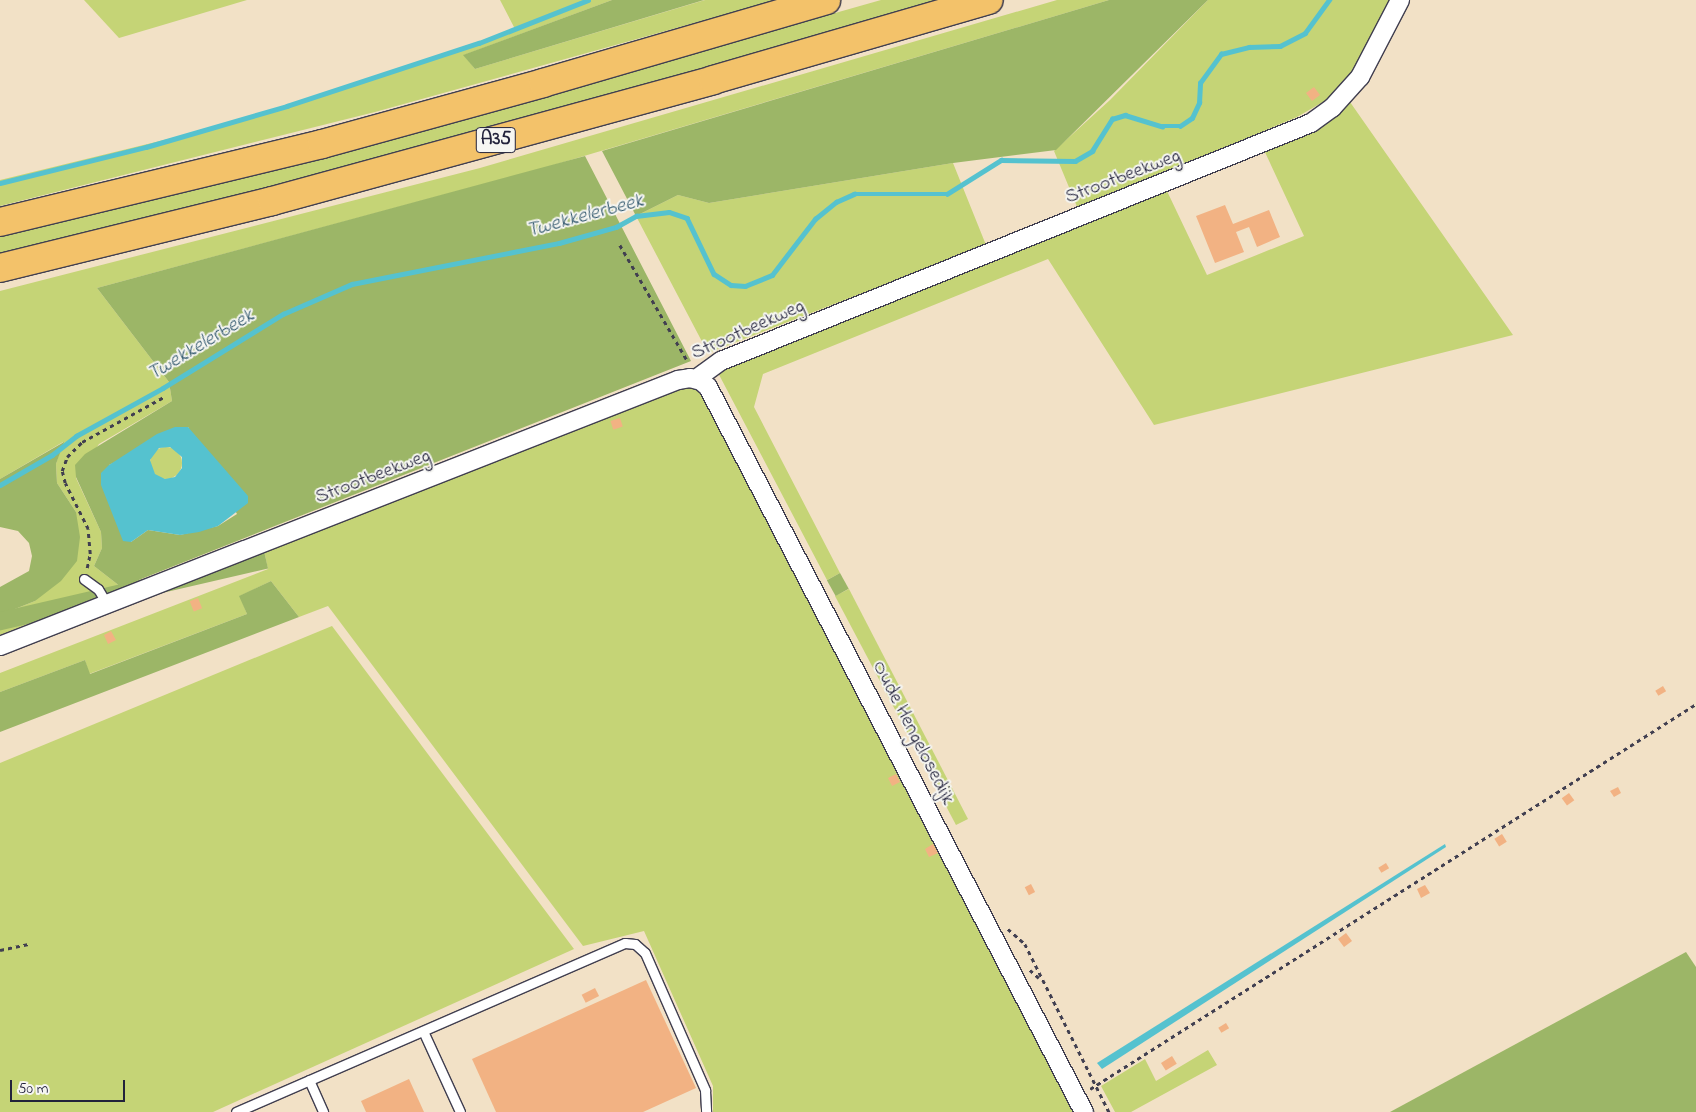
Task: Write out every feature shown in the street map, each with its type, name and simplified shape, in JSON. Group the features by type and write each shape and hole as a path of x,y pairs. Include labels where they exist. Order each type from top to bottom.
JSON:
{"highway":[{"name":"A35","path":"0,222 341,138 543,83 826,0"},
{"name":"A35","path":"0,268 272,201 713,80 989,0"}],"street":[{"name":"Strootbeekweg","path":"0,646 678,380 696,379 721,361 1311,122 1338,103 1360,77 1400,0"},
{"name":"Oude Hengelosedijk","path":"696,379 708,387 1084,1112"}],"lane":[{"path":"84,579 98,589 107,604"},
{"path":"236,1112 625,943 635,944 645,953 705,1090 706,1112"},
{"path":"423,1031 460,1112"},
{"path":"309,1080 323,1112"}],"path":[{"path":"620,245 696,379"},
{"path":"84,579 90,554 88,529 65,483 62,470 67,458 82,442 164,397"},
{"path":"1105,1079 1696,704"},
{"path":"980,910 1020,938 1110,1112"},
{"path":"0,950 28,944"}],"green space":[{"path":"84,0 247,0 119,38"},
{"path":"500,0 612,0 464,55 475,69 705,0 777,0 375,112 0,206 0,180 209,129 393,73 515,29"},
{"path":"612,0 704,0 475,69 463,55"},
{"path":"881,0 951,0 599,106 0,257 0,236 391,139"},
{"path":"1057,0 1109,0 547,167 97,288 169,382 172,401 99,444 76,478 101,532 102,548 94,566 121,587 0,635 0,615 35,601 76,512 57,483 56,464 63,442 0,479 0,291 480,168"},
{"path":"1109,0 1208,0 1056,150 953,163 709,203 678,195 636,216 602,151"},
{"path":"1208,0 1394,0 1368,52 1338,91 1328,99 1297,117 1078,209 1054,151 1110,100"},
{"path":"1350,102 1513,335 1154,425 1048,259 763,374 754,407 840,573 827,580 716,369 1166,189 1207,275 1304,236 1264,150 1323,123"},
{"path":"585,156 691,361 121,587 94,566 102,548 101,532 76,477 75,465 85,454 172,401 169,382 97,288","holes":["188,427 237,514 218,526 180,535 148,530 131,542 109,465"]},
{"path":"953,163 986,245 708,353 636,216 678,195 709,203"},
{"path":"688,386 705,392 1079,1112 713,1112 713,1086 644,931 583,946 328,606 299,617 271,581 240,596 247,614 89,674 85,660 0,692 0,673 268,569 264,551 677,387"},
{"path":"64,442 56,464 57,483 76,512 80,537 77,561 61,581 35,601 0,615 0,587 29,571 32,556 29,543 18,531 0,527 0,479"},
{"path":"166,447 178,451 182,463 178,475 166,479 154,475 150,463 154,451"},
{"path":"264,551 268,569 0,630 0,612"},
{"path":"840,573 849,589 836,596 827,580"},
{"path":"271,581 299,617 0,732 0,692 85,660 90,674 247,614 239,596"},
{"path":"849,589 968,819 956,825 835,596"},
{"path":"332,626 574,949 213,1112 0,1112 0,763"},
{"path":"1686,952 1696,967 1696,1112 1390,1112"},
{"path":"1208,1050 1217,1065 1131,1112 1115,1112 1101,1086 1145,1059 1156,1081"}],"water":[{"path":"175,427 188,427 248,496 248,503 218,526 199,532 180,535 148,530 131,542 123,541 101,485 101,473 109,465 157,434","holes":["170,447 182,457 182,468 175,477 165,479 155,474 150,460 159,448"]},
{"path":"1445,844 1446,847 1102,1069 1097,1063"}],"building":[{"path":"1314,87 1320,95 1312,101 1306,93"},
{"path":"1225,205 1233,224 1269,210 1280,237 1257,247 1249,227 1236,232 1244,252 1215,263 1196,216"},
{"path":"620,418 623,427 613,430 610,421"},
{"path":"198,598 202,608 194,612 190,601"},
{"path":"111,631 116,640 108,644 104,635"},
{"path":"1663,686 1666,691 1658,696 1655,691"},
{"path":"896,774 900,782 892,786 888,778"},
{"path":"1618,787 1621,793 1614,797 1610,791"},
{"path":"1569,793 1574,800 1567,806 1562,798"},
{"path":"1502,834 1507,842 1499,846 1494,839"},
{"path":"933,844 938,853 929,857 925,849"},
{"path":"1386,863 1389,868 1381,873 1378,868"},
{"path":"1031,884 1035,892 1029,895 1025,887"},
{"path":"1425,885 1430,893 1421,898 1417,889"},
{"path":"1346,933 1352,941 1344,947 1338,939"},
{"path":"646,980 696,1088 643,1112 496,1112 472,1059"},
{"path":"595,988 599,996 586,1003 582,995"},
{"path":"1226,1023 1229,1028 1221,1033 1218,1028"},
{"path":"1172,1056 1177,1064 1166,1071 1161,1063"},
{"path":"409,1079 424,1112 366,1112 361,1101"}],"waterway":[{"path":"0,183 146,147 287,106 479,43 588,0"},
{"name":"Twekkelerbeek","path":"0,485 52,455 76,436 163,388 283,314 352,284 559,243 616,227 636,216 669,212 687,218 714,274 731,285 745,286 772,275 815,219 836,202 854,194 947,194 1001,160 1075,161 1092,151 1112,119 1125,115 1162,126 1180,126 1192,118 1199,103 1200,83 1221,54 1249,47 1280,46 1305,33 1329,0"}]}
